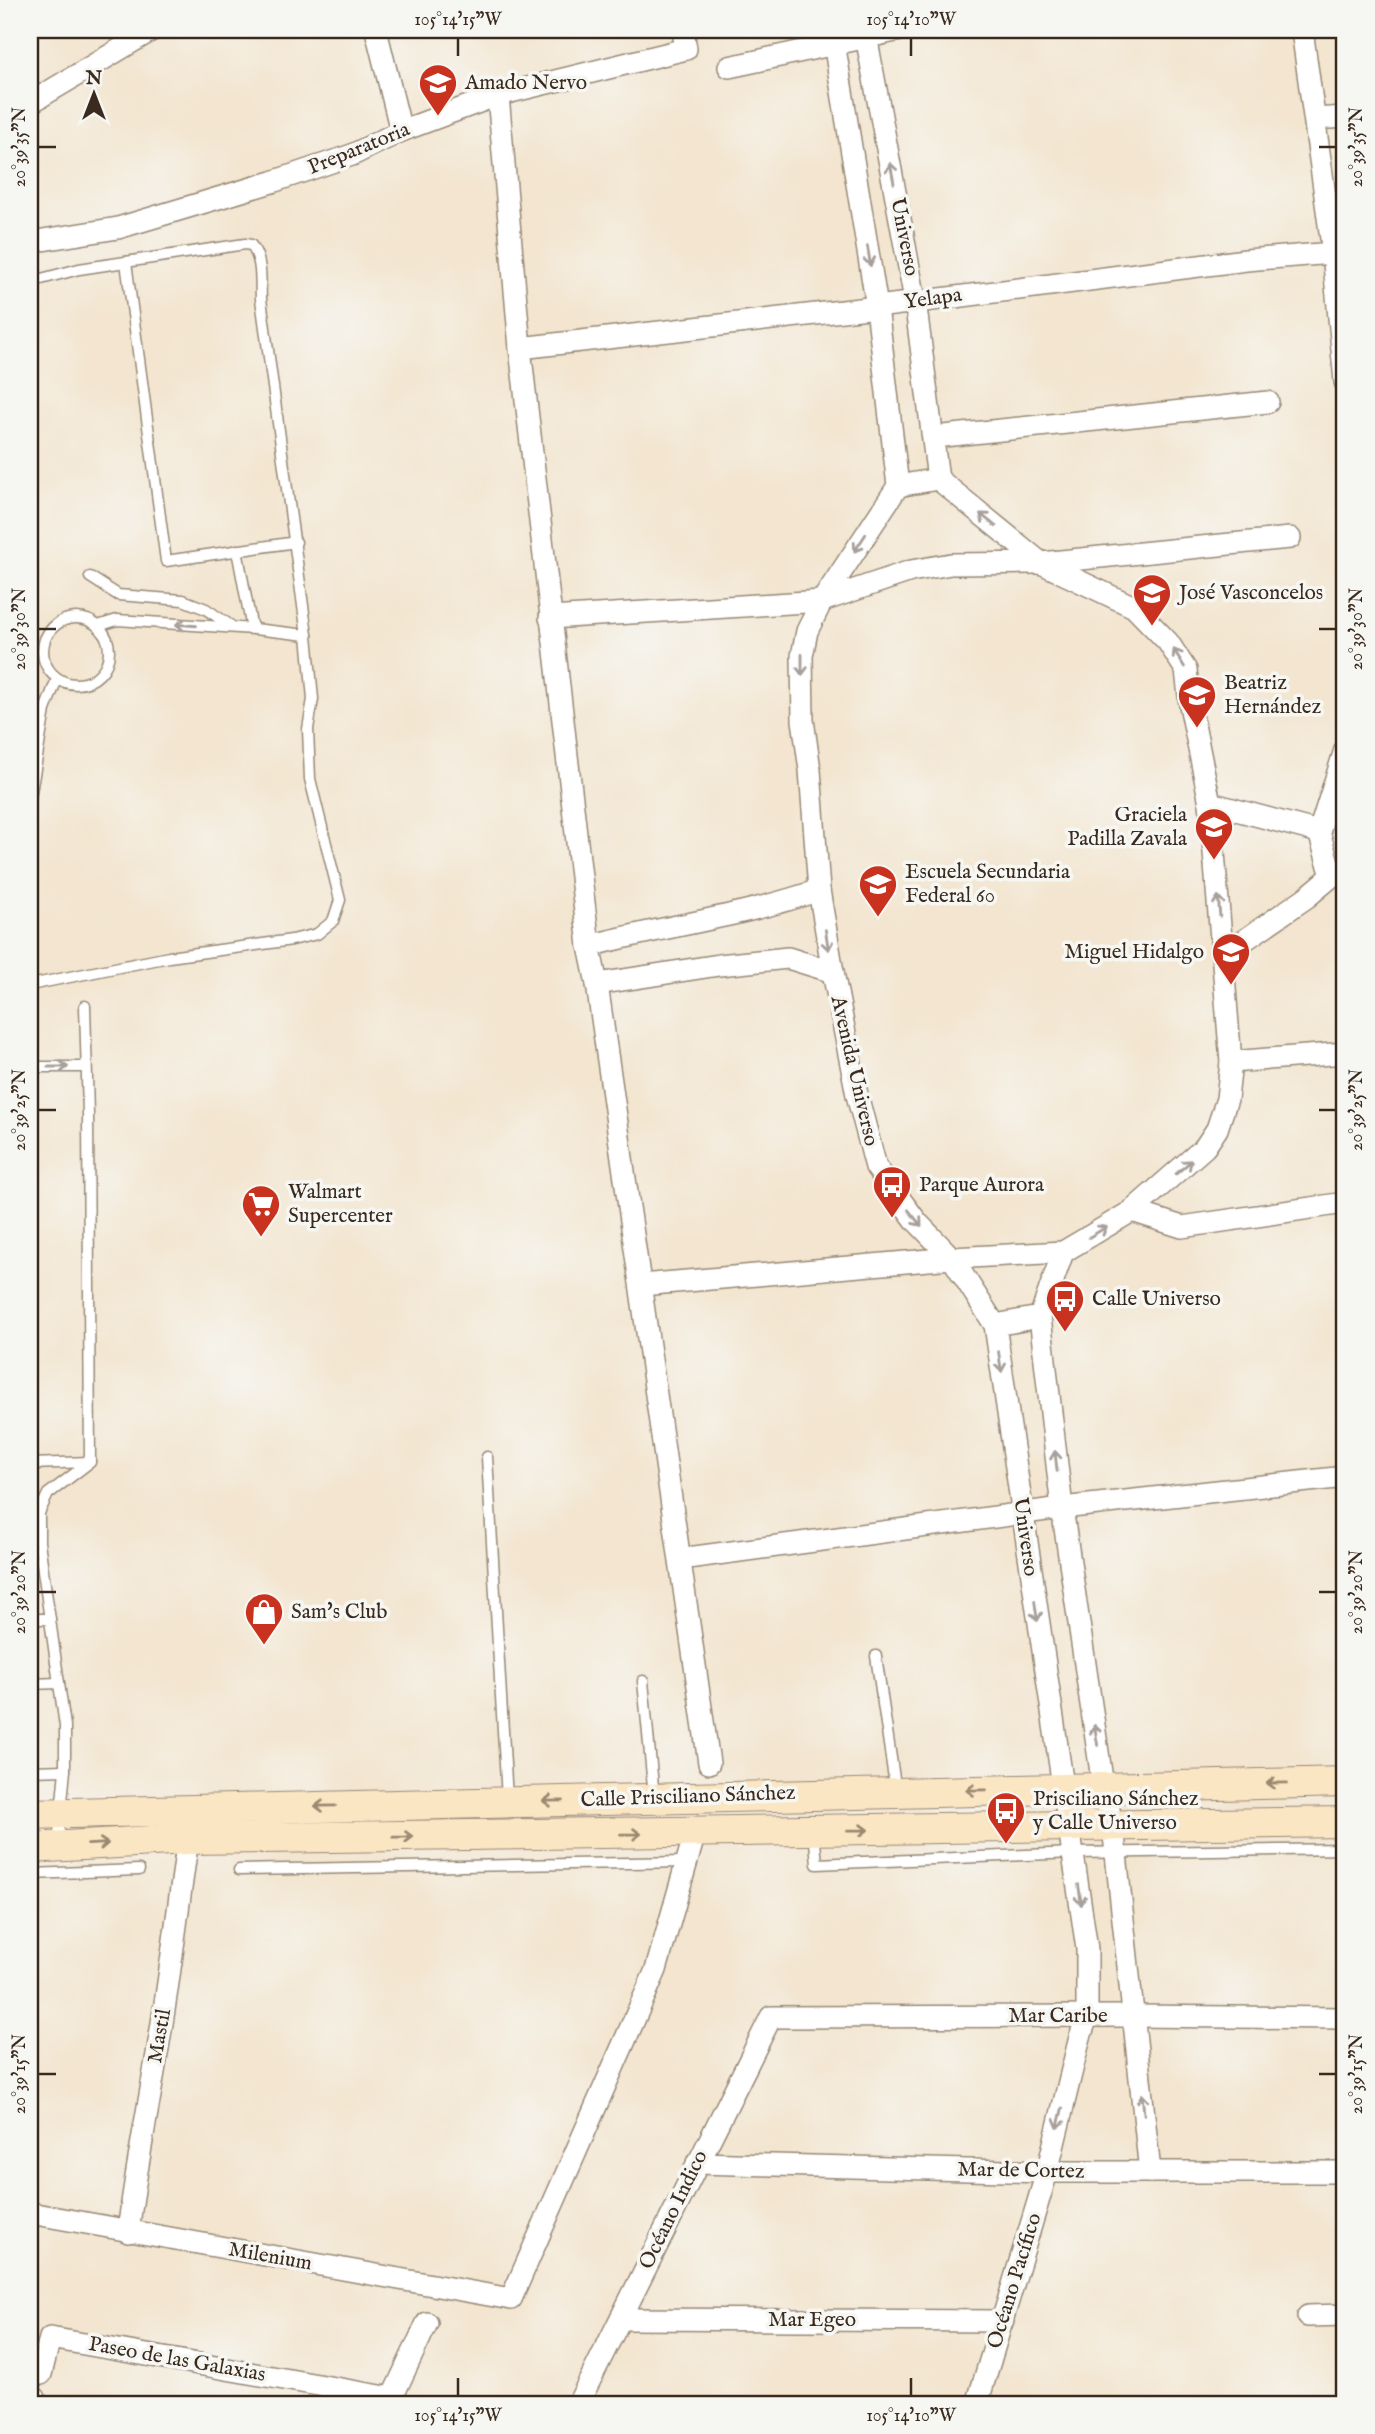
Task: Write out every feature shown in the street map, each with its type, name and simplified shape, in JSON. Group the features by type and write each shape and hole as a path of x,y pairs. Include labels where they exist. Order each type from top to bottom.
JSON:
{"main road":[{"name":"Calle Prisciliano Sánchez","path":"30,1814 1345,1782"},
{"name":"Calle Prisciliano Sánchez","path":"44,1847 188,1839 814,1831 1114,1840 1345,1822"}],"street":[{"path":"30,103 152,30"},
{"path":"376,30 401,131"},
{"path":"729,67 833,37 900,30"},
{"path":"1302,30 1339,252 1345,382"},
{"name":"Universo","path":"866,34 915,300 938,479"},
{"name":"Universo","path":"833,37 877,307 898,486"},
{"name":"Preparatoria","path":"31,236 118,228 272,182 352,155 401,131 498,95 685,40"},
{"path":"498,95 520,348 589,946 597,984 709,1763"},
{"path":"1315,119 1345,117"},
{"name":"Yelapa","path":"520,348 877,307 915,300 1246,260 1339,252"},
{"path":"934,437 1268,402"},
{"path":"640,1284 952,1258 1063,1252 1132,1211 1205,1147 1217,1129 1230,1084 1231,1062 1210,803 1190,705 1186,670 1168,642 1134,607 1041,563 938,479 898,486 822,601"},
{"path":"550,618 822,601 912,570 951,564 1041,563 1290,538"},
{"name":"Avenida Universo","path":"822,601 807,631 802,656 803,720 820,890 832,972 857,1095 876,1167 917,1223 952,1258"},
{"path":"1223,955 1307,897 1332,876 1319,832 1345,750"},
{"path":"1210,803 1319,832"},
{"path":"589,946 643,932 736,915 781,904 820,890"},
{"path":"597,984 719,965 788,958 832,972"},
{"path":"1231,1062 1345,1053"},
{"path":"1132,1211 1182,1227 1345,1203"},
{"name":"Universo","path":"1063,1252 1040,1318 1062,1508 1103,1786 1114,1840"},
{"name":"Universo","path":"952,1258 995,1325 1062,1789 1072,1840"},
{"path":"995,1325 1040,1318"},
{"path":"680,1559 1062,1508 1345,1477"},
{"name":"Mastil","path":"128,2232 136,2168 178,1924 193,1810"},
{"path":"687,1862 695,1833"},
{"name":"Océano Pacífico","path":"977,2404 1047,2172 1087,2017 1087,1949 1072,1840"},
{"path":"1114,1840 1150,2172"},
{"name":"Milenium","path":"30,2213 511,2299 656,1970 687,1862"},
{"name":"Mar Caribe","path":"771,2017 1345,2018"},
{"name":"Océano Indico","path":"578,2404 771,2017"},
{"name":"Mar de Cortez","path":"697,2163 1047,2172 1345,2172"},
{"path":"1308,2316 1345,2315"},
{"name":"Mar Egeo","path":"621,2319 1003,2321"},
{"path":"390,2401 427,2323"},
{"name":"Paseo de las Galaxias","path":"30,2375 41,2374 50,2338 390,2401"}],"lane":[{"path":"30,282 79,269 245,244 251,245 259,257 261,299 307,635 313,699 308,729 310,779 340,900 333,921 317,934 169,957 30,985"},
{"path":"125,262 166,561 296,542"},
{"path":"237,550 254,629"},
{"path":"90,577 118,595 183,600 205,609 234,628"},
{"path":"99,626 109,645 107,664 94,680 75,685 57,679 44,662 44,640 57,623 79,618 99,626 117,620 307,635"},
{"path":"30,798 45,710 57,679"},
{"path":"85,1006 90,1462"},
{"path":"30,1068 86,1068"},
{"path":"487,1457 508,1802"},
{"path":"30,1464 90,1462"},
{"path":"44,1847 62,1812 65,1726 39,1542 39,1513 48,1494 90,1462"},
{"path":"30,1619 50,1619"},
{"path":"876,1656 896,1791"},
{"path":"643,1681 654,1798"},
{"path":"30,1684 59,1683"},
{"path":"30,1771 65,1770"},
{"path":"1114,1840 1345,1849"},
{"path":"239,1870 687,1862"},
{"path":"30,1874 139,1870"}],"place":[{"name":"Amado Nervo","path":"438,117"},
{"name":"José Vasconcelos","path":"1152,627"},
{"name":"Beatriz Hernández","path":"1197,729"},
{"name":"Graciela Padilla Zavala","path":"1214,861"},
{"name":"Escuela Secundaria Federal 60","path":"878,918"},
{"name":"Miguel Hidalgo","path":"1231,986"},
{"name":"Parque Aurora","path":"892,1219"},
{"name":"Walmart Supercenter","path":"261,1238"},
{"name":"Calle Universo","path":"1065,1333"},
{"name":"Sam's Club","path":"264,1646"},
{"name":"Prisciliano Sánchez y Calle Universo","path":"1006,1845"}]}
